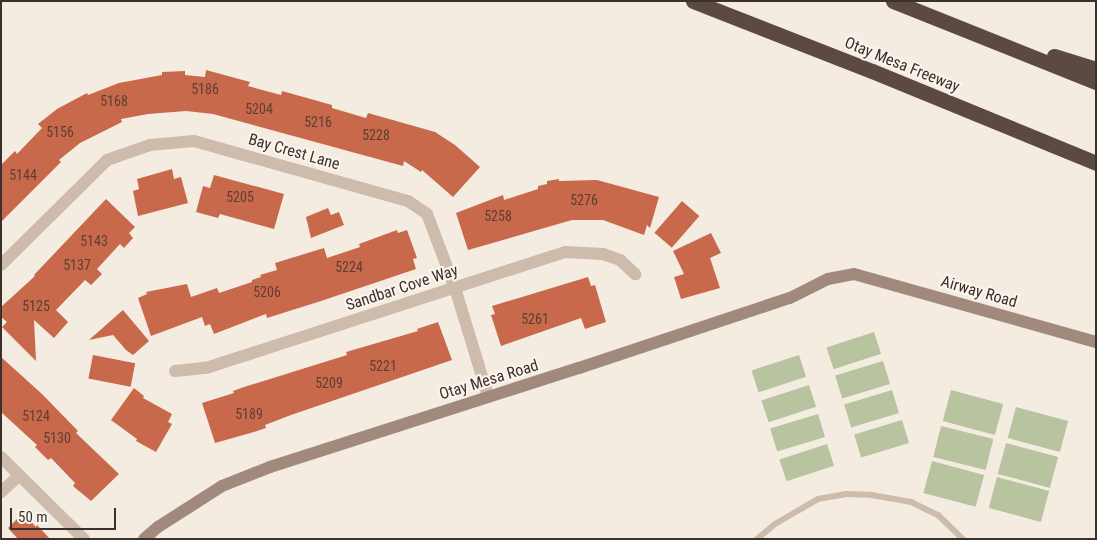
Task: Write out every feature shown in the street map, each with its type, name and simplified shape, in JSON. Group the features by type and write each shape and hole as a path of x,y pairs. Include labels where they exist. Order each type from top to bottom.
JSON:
{"highway":[{"name":"Otay Mesa Freeway","path":"693,1 872,71 1096,163"},
{"path":"894,1 1096,82"},
{"path":"942,21 1096,69"}],"main road":[{"name":"Airway Road","path":"854,274 1096,342"},
{"name":"Otay Mesa Road","path":"144,539 158,527 222,486 270,467 790,298 828,279 854,274"}],"street":[{"name":"Bay Crest Lane","path":"1,265 107,160 150,145 194,141 408,201 427,214 455,288 488,396"},
{"name":"Sandbar Cove Way","path":"175,371 206,368 565,252 603,254 620,260 635,274"},
{"path":"1,457 84,539"},
{"path":"1,492 20,475"}],"lane":[{"path":"757,539 775,524 818,499 847,494 871,494 911,502 938,515 963,539"}],"green space":[{"path":"874,332 881,354 834,369 826,347"},
{"path":"799,355 806,377 759,392 751,370"},
{"path":"883,361 890,384 842,399 835,376"},
{"path":"809,385 816,407 769,422 761,400"},
{"path":"892,390 899,413 851,428 844,405"},
{"path":"951,390 1003,404 995,435 943,421"},
{"path":"1016,407 1068,421 1060,452 1008,438"},
{"path":"818,414 825,437 777,452 770,429"},
{"path":"902,420 909,443 861,458 854,435"},
{"path":"941,426 993,439 986,470 933,457"},
{"path":"1006,443 1058,457 1050,488 998,474"},
{"path":"827,444 834,466 787,481 779,459"},
{"path":"932,461 984,475 976,507 923,493"},
{"path":"997,477 1049,491 1041,522 989,508"}],"building":[{"path":"206,70 250,82 248,86 281,95 282,91 332,105 332,108 366,118 368,113 435,132 455,145 480,167 453,197 422,170 421,172 404,161 403,166 213,114 186,111 148,114 121,119 122,122 80,143 59,160 61,162 1,222 1,165 15,151 17,154 42,128 38,124 57,109 87,93 88,95 119,83 162,75 162,72 185,71 185,75 205,77"},
{"path":"172,169 174,179 181,177 188,203 138,216 133,191 139,189 137,179"},
{"path":"214,175 284,194 274,229 220,214 218,218 196,212 203,186 210,188"},
{"path":"559,179 559,181 597,180 659,197 650,228 647,225 644,235 603,220 572,220 468,250 456,213 503,195 504,200 538,189 538,186 547,184 547,181"},
{"path":"106,199 135,227 129,233 133,238 124,248 120,244 97,269 102,274 91,285 85,280 56,310 68,322 54,338 34,320 36,361 2,327 7,322 1,317 1,307 35,276"},
{"path":"682,201 699,216 672,248 654,233"},
{"path":"328,208 331,215 339,212 344,225 311,238 306,217"},
{"path":"397,230 398,233 407,230 417,258 413,259 416,269 267,318 266,314 214,334 210,324 205,326 202,317 151,336 138,298 147,294 146,292 187,284 191,297 217,288 219,293 252,282 252,280 261,277 260,275 277,270 275,263 324,248 327,258 360,247 359,244"},
{"path":"711,233 721,253 710,258 720,288 681,299 674,277 684,274 673,251"},
{"path":"588,277 591,286 595,285 606,322 585,329 581,318 501,346 491,315 495,314 492,306"},
{"path":"123,310 149,341 133,355 113,335 89,340"},
{"path":"438,322 452,360 291,415 265,425 266,428 215,443 202,403 234,393 233,391 244,387 347,355 346,352 418,331 417,329"},
{"path":"93,355 135,363 131,387 88,379"},
{"path":"1,357 42,394 78,431 76,433 119,474 91,501 73,486 75,483 51,458 48,460 35,447 37,445 1,412"},
{"path":"134,388 144,396 143,398 172,414 168,422 172,424 156,452 136,441 137,439 111,420"},
{"path":"23,513 50,539 18,539 8,528"}]}
